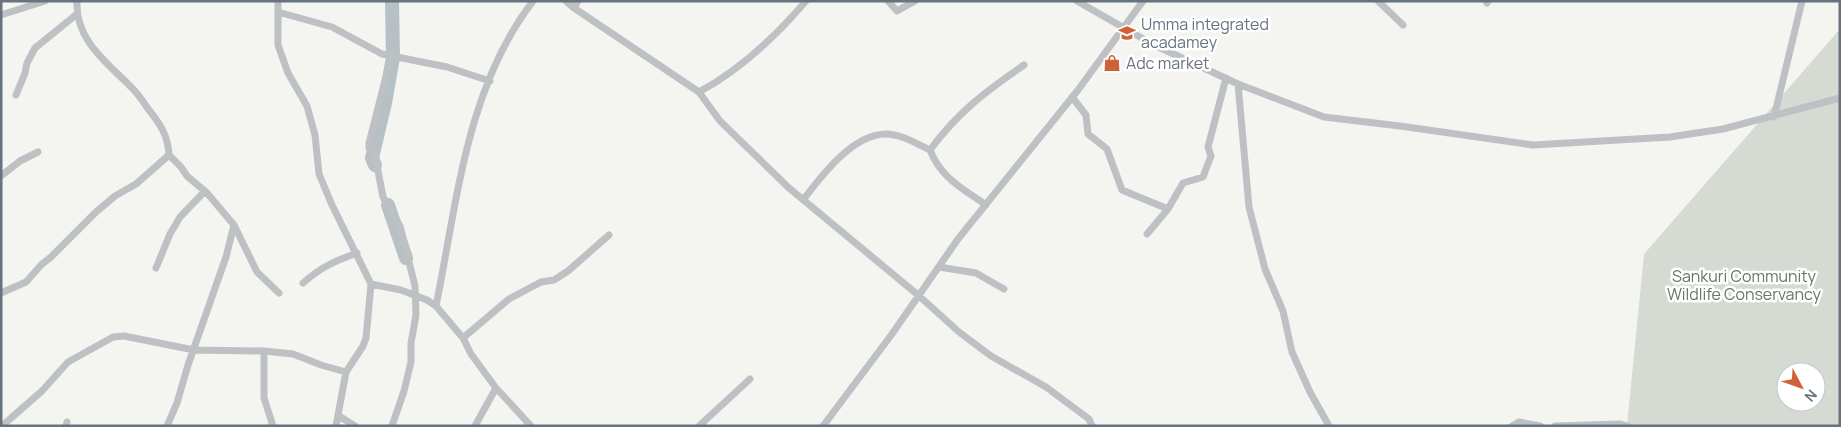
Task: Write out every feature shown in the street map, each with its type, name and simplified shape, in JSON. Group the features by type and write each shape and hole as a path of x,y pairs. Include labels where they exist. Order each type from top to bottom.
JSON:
{"street":[{"path":"1,15 45,1"},
{"path":"77,1 77,14 82,31 96,53 134,90 163,127 168,140 168,155 181,167 187,176 205,191 234,225 257,272 279,293"},
{"path":"278,1 278,45 288,73 307,106 315,135 319,174 332,206 371,284 366,338 346,372 336,426"},
{"path":"436,306 462,165 498,61 523,14 533,1"},
{"path":"566,1 576,5 699,92 720,121 803,200 918,295 959,332 991,356 1046,387 1089,419 1092,426"},
{"path":"699,92 730,74 778,32 806,1"},
{"path":"888,1 897,11 915,1"},
{"path":"1077,1 1152,44 1238,84 1324,117 1533,145 1670,137 1723,129 1840,98"},
{"path":"823,426 877,354 958,239 1072,97 1142,1"},
{"path":"1378,1 1403,25"},
{"path":"1774,117 1802,1"},
{"path":"278,12 332,28 371,50 390,57 447,67 490,81"},
{"path":"16,95 27,63 35,48 77,14"},
{"path":"390,57 369,148 375,154 383,197 400,226 415,286 416,315 410,343 409,372 392,426"},
{"path":"930,150 956,118 986,91 1024,65"},
{"path":"1146,234 1168,209 1183,182 1203,177 1211,156 1208,147 1226,78"},
{"path":"1238,84 1250,206 1265,269 1283,312 1292,352 1310,392 1329,426"},
{"path":"1072,97 1086,115 1088,134 1107,149 1122,190 1168,209"},
{"path":"803,200 824,172 842,155 864,140 876,135 888,134 898,136 930,150 935,163 942,172 986,205"},
{"path":"1,176 20,161 38,152"},
{"path":"1,293 26,282 96,212 115,196 136,184 168,155"},
{"path":"156,268 170,234 180,217 205,191"},
{"path":"167,426 178,404 194,350 226,257 234,225"},
{"path":"462,338 509,299 540,282 554,280 568,271 609,236"},
{"path":"303,283 332,262 357,253"},
{"path":"939,267 976,273 1004,288"},
{"path":"371,284 401,290 427,300 436,306 462,338 471,354 496,388 531,426"},
{"path":"2,426 42,391 68,362 114,337 124,336 194,350 264,350 293,354 346,372"},
{"path":"264,350 264,398 273,426"},
{"path":"699,426 750,379"},
{"path":"475,426 496,388"},
{"path":"339,416 355,426"},
{"path":"1512,426 1519,422 1540,426"},
{"path":"1555,426 1619,424 1627,426"}],"green space":[{"name":"Sankuri Community Wildlife Conservancy","path":"1840,29 1840,426 1627,426 1644,254"}],"waterway":[{"path":"375,165 372,158 385,103 393,57 392,1"},
{"path":"388,205 406,258"}],"place":[{"name":"Umma integrated acadamey","path":"1127,33"},
{"name":"Adc market","path":"1112,63"}]}
